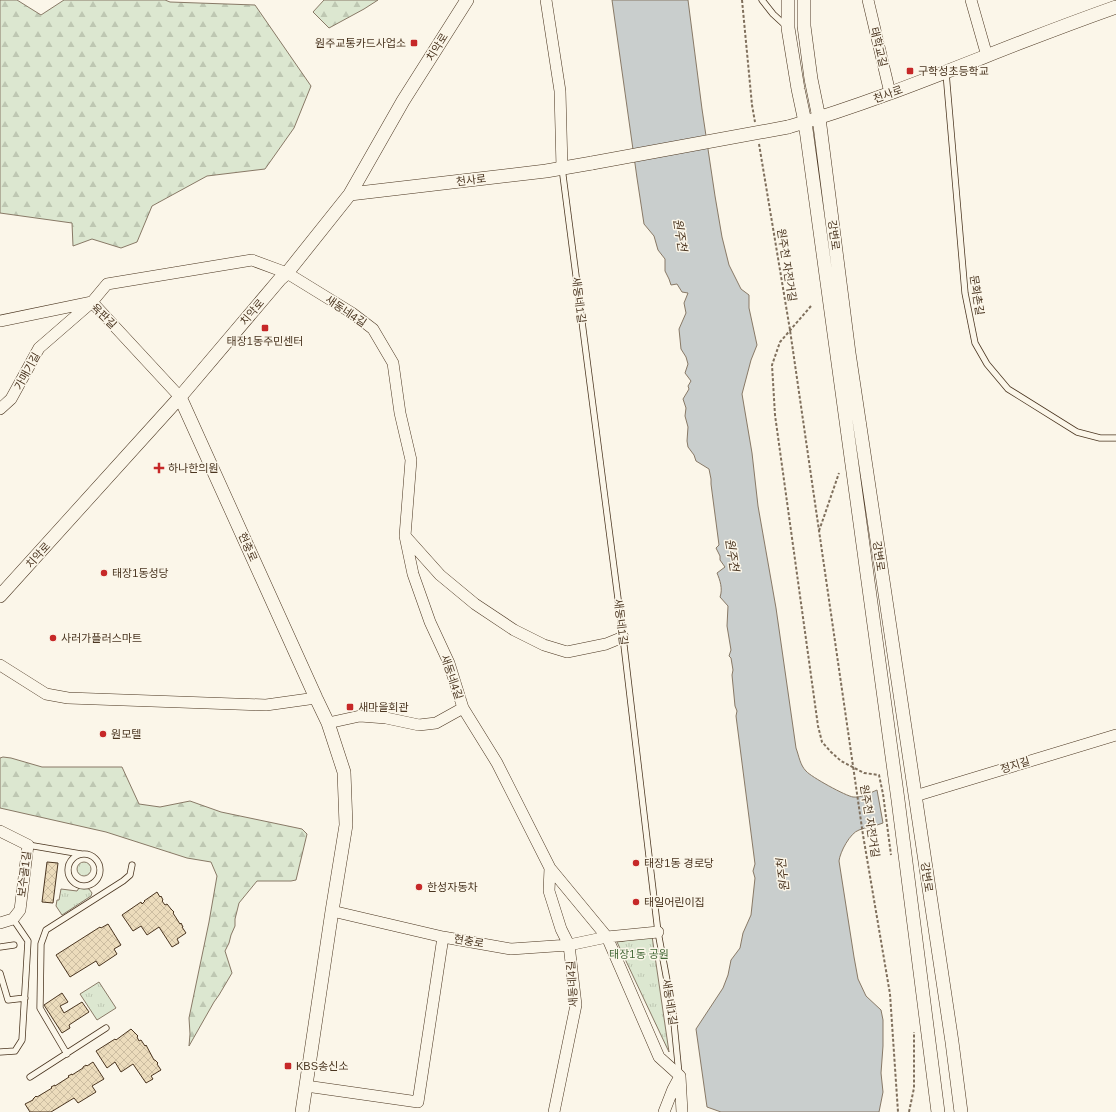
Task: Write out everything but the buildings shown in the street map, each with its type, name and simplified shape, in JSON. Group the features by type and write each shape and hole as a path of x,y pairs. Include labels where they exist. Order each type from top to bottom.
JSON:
{"street":[{"name":"치악로","path":"0,596 180,397 280,279 287,273 350,194 403,101 467,0"},
{"path":"546,0 560,91 562,168"},
{"name":"강변로","path":"788,0 788,28 805,122 898,800 938,1112"},
{"name":"강변로","path":"804,0 804,26 819,118 849,353 950,1035 960,1112"},
{"name":"태학교길","path":"868,0 890,93"},
{"path":"971,0 987,56"},
{"name":"천사로","path":"350,194 538,172 788,127 819,118 890,93 1116,7"},
{"name":"새동네4길","path":"92,302 106,284 252,260 287,273 352,313 373,329 393,363 400,413 411,460 406,536 413,574 430,622 449,663 463,708 497,763 550,868 549,891 561,929 569,945 576,1005 554,1112"},
{"name":"육판길","path":"0,321 92,302 180,397"},
{"name":"가매기길","path":"0,409 11,399 39,348 92,302"},
{"name":"현충로","path":"180,397 328,723 344,772 346,825 302,1112"},
{"path":"406,536 440,575 475,604 514,630 544,646 567,652 606,644 623,637"},
{"path":"0,665 46,694 68,698 266,705 316,698"},
{"path":"328,723 360,716 386,718 419,725 436,723 463,708"},
{"name":"정지길","path":"915,796 1116,735"},
{"path":"898,800 915,796"},
{"name":"보수골1길","path":"0,831 28,845 20,910 13,919"},
{"path":"550,868 607,938 659,1057 680,1076 682,1112"},
{"name":"현충로","path":"332,911 443,937 511,949 569,945 607,938 658,932"},
{"path":"0,923 13,919"},
{"path":"306,1086 418,1102 443,937"},
{"path":"664,1112 680,1076"}],"lane":[{"path":"762,0 773,14 788,28"},
{"name":"문화촌길","path":"946,72 965,292 975,343 986,364 1008,389 1077,432 1100,438 1116,438"},
{"name":"새동네1길","path":"562,168 623,637 658,932 673,1013 680,1076"},
{"path":"28,845 87,854 93,856 98,861 100,873 97,879 87,886 80,886 74,883 68,872 68,866 71,860 75,856 82,854"},
{"path":"67,1054 40,1008 41,944 46,930 123,881 130,875 132,865"},
{"path":"0,1052 15,1051 22,1040 28,941 13,919"},
{"path":"0,947 14,945"},
{"path":"0,973 8,1000 24,998"},
{"path":"30,1077 106,1028"}],"path":[{"path":"742,0 752,105 756,128"},
{"name":"원주천 자전거길","path":"759,144 790,330 863,835 890,994 898,1112"},
{"path":"810,306 780,342 772,365 775,414 818,726 822,742 841,761 864,773 879,775 892,858"},
{"name":"원주천 자전거길","path":"819,532 839,473"},
{"path":"909,1112 914,1088 914,1031"}],"green space":[{"path":"0,0 17,0 41,15 64,0 165,0 170,2 255,5 311,86 294,128 265,169 207,176 152,206 137,242 121,248 92,239 73,246 72,223 0,213"},
{"path":"324,0 378,0 329,28 313,12"},
{"path":"3,757 42,767 122,767 139,804 160,807 190,801 221,812 302,829 307,834 296,880 257,881 239,903 235,926 225,951 232,973 189,1046 189,1018 217,876 211,862 187,858 106,832 0,808 0,758"},
{"path":"84,862 89,864 91,869 89,874 84,876 79,874 77,869 79,864"},
{"path":"79,888 89,889 92,893 91,896 62,915 56,906 61,889 77,891"},
{"name":"태장1동 공원","path":"652,936 669,1052 617,942"},
{"path":"99,982 116,1008 97,1020 80,994"}],"water":[{"name":"원주천","path":"612,0 688,0 702,109 722,237 729,265 741,289 749,295 749,308 757,345 751,360 742,394 752,453 758,506 776,608 796,748 804,769 809,774 836,790 849,796 859,797 877,790 883,823 862,829 852,835 841,853 839,861 858,979 866,996 881,1010 883,1020 881,1073 883,1092 879,1112 721,1112 707,1107 696,1029 723,988 728,975 731,960 740,948 743,933 751,915 755,878 753,871 755,864 736,716 737,711 735,706 732,675 733,670 731,658 729,656 731,650 727,626 728,606 720,597 721,588 717,573 725,567 720,560 720,556 716,548 719,545 711,479 709,469 696,461 694,455 688,447 687,441 688,427 685,416 686,408 683,399 689,389 688,386 691,381 685,373 688,364 681,349 679,329 686,313 684,303 688,293 682,292 677,284 671,285 665,271 665,259 658,250 654,236 644,224"}],"place":[{"name":"원주교통카드사업소","path":"414,43"},
{"name":"구학성초등학교","path":"910,71"},
{"name":"태장1동주민센터","path":"265,328"},
{"name":"하나한의원","path":"159,468"},
{"name":"태장1동성당","path":"104,573"},
{"name":"사러가플러스마트","path":"53,638"},
{"name":"새마을회관","path":"350,707"},
{"name":"원모텔","path":"103,734"},
{"name":"태장1동 경로당","path":"636,863"},
{"name":"한성자동차","path":"419,887"},
{"name":"태일어린이집","path":"636,902"},
{"name":"KBS송신소","path":"288,1066"}]}
